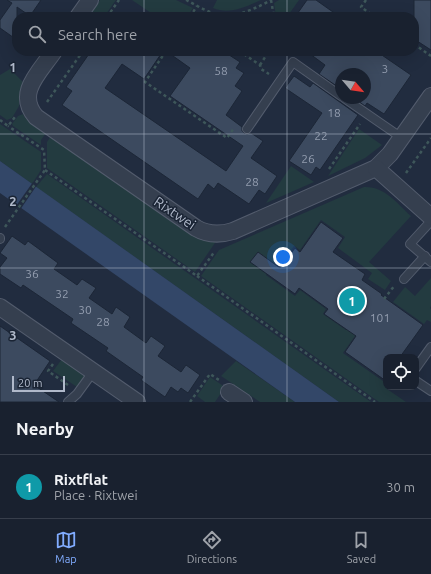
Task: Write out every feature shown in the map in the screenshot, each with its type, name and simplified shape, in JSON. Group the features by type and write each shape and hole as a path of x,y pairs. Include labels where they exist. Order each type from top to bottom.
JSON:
{"street":[{"path":"82,12 90,0"},
{"name":"Rixtwei","path":"50,56 27,92 27,102 31,112 36,118 196,228 207,233 226,233 376,168"},
{"path":"431,96 390,154 376,168 431,217"},
{"path":"0,307 137,402"},
{"path":"229,392 244,402"}],"lane":[{"path":"247,129 293,62 335,92"},
{"path":"353,104 402,138"},
{"path":"404,279 428,259 410,244 431,221"},
{"path":"419,364 431,347"},
{"path":"68,402 78,392 92,372"},
{"path":"419,383 431,391"}],"path":[{"path":"111,12 119,0"},
{"path":"186,0 212,12"},
{"path":"244,12 263,5 271,0 273,12"},
{"path":"366,0 361,7 368,12"},
{"path":"193,12 197,6"},
{"path":"419,48 431,56"},
{"path":"36,118 79,56"},
{"path":"163,56 145,82 228,138 238,123 247,129"},
{"path":"246,56 260,65 261,69 280,82"},
{"path":"260,65 266,56"},
{"path":"328,189 323,178 367,114"},
{"path":"0,239 1,233 45,170 44,150 8,126"},
{"path":"397,187 431,138"},
{"path":"45,170 375,402"},
{"path":"197,276 226,233"},
{"path":"384,299 394,286 404,279"},
{"path":"63,351 48,371 78,392"},
{"path":"190,402 210,374 226,385 229,392"}],"green space":[{"path":"100,0 116,0 108,12 91,12"},
{"path":"132,0 176,0 193,8 190,12 150,12"},
{"path":"217,0 261,0 237,9 225,11 213,8"},
{"path":"279,0 299,0 291,12 275,12 274,3"},
{"path":"10,69 24,83 20,92 19,106 12,118 7,120 0,115 0,75"},
{"path":"23,114 26,119 46,133 41,140 41,145 13,126 12,124 18,116"},
{"path":"0,124 41,152 41,170 32,184 0,161"},
{"path":"359,129 382,145 365,158 328,176"},
{"path":"51,136 217,240 195,272 47,168 47,142"},
{"path":"291,166 314,182 266,203"},
{"path":"47,174 371,402 339,402 36,187"},
{"path":"364,187 378,189 390,196 411,216 369,262 391,281 385,290 368,279 372,273 338,248 345,237 321,220 300,250 294,246 280,266 275,262 266,275 295,296 300,290 326,309 323,314 346,330 353,320 362,326 343,353 383,381 383,390 388,390 406,402 379,402 201,276 219,250"},
{"path":"431,278 431,322 427,320 424,324 393,302 405,287 415,296"},
{"path":"62,359 85,375 77,387 53,371"},
{"path":"236,361 295,402 260,402 221,376"},
{"path":"210,377 225,387 215,402 205,402 197,396"}],"water":[{"path":"0,161 339,402 295,402 0,193"}],"pier":[{"path":"33,182 37,185 20,210 16,206"}],"building":[{"path":"7,0 41,0 33,12 24,12 17,7 17,12 12,12 12,36 0,28 0,20 12,3"},
{"path":"307,0 316,0 333,12 299,12"},
{"path":"414,0 431,0 431,50 419,42 419,12 414,12"},
{"path":"88,56 160,56 144,79 122,64 105,88 226,171 243,146 170,96 190,68 173,56 231,56 240,62 236,68 244,73 235,86 242,91 226,115 242,127 242,131 244,133 251,133 263,141 251,158 277,176 265,194 259,190 249,204 218,183 214,189 208,184 198,199 62,105 72,91 66,87"},
{"path":"313,56 383,56 411,75 384,114 369,104 371,104 371,68 335,68 335,85 319,74 325,65"},
{"path":"294,76 310,87 313,83 335,99 335,104 343,104 358,115 320,170 316,167 311,175 289,161 322,113 285,88"},
{"path":"321,222 343,238 333,252 365,274 362,280 423,325 402,354 383,354 383,379 345,352 356,336 324,314 328,309 299,288 295,294 250,262 258,252 280,268 295,248 300,252"},
{"path":"12,236 25,245 28,241 58,263 54,269 77,285 82,279 96,288 89,298 112,314 116,307 130,317 124,327 146,343 151,336 165,346 158,356 181,372 186,365 200,375 188,393 181,388 178,392 171,387 165,397 141,380 143,377 106,351 108,348 71,323 73,319 23,285 21,288 0,274 0,267 7,258 0,253"},
{"path":"0,326 50,361 34,385 59,402 0,402"}],"place":[{"name":"Rixtflat","path":"352,301"}]}
